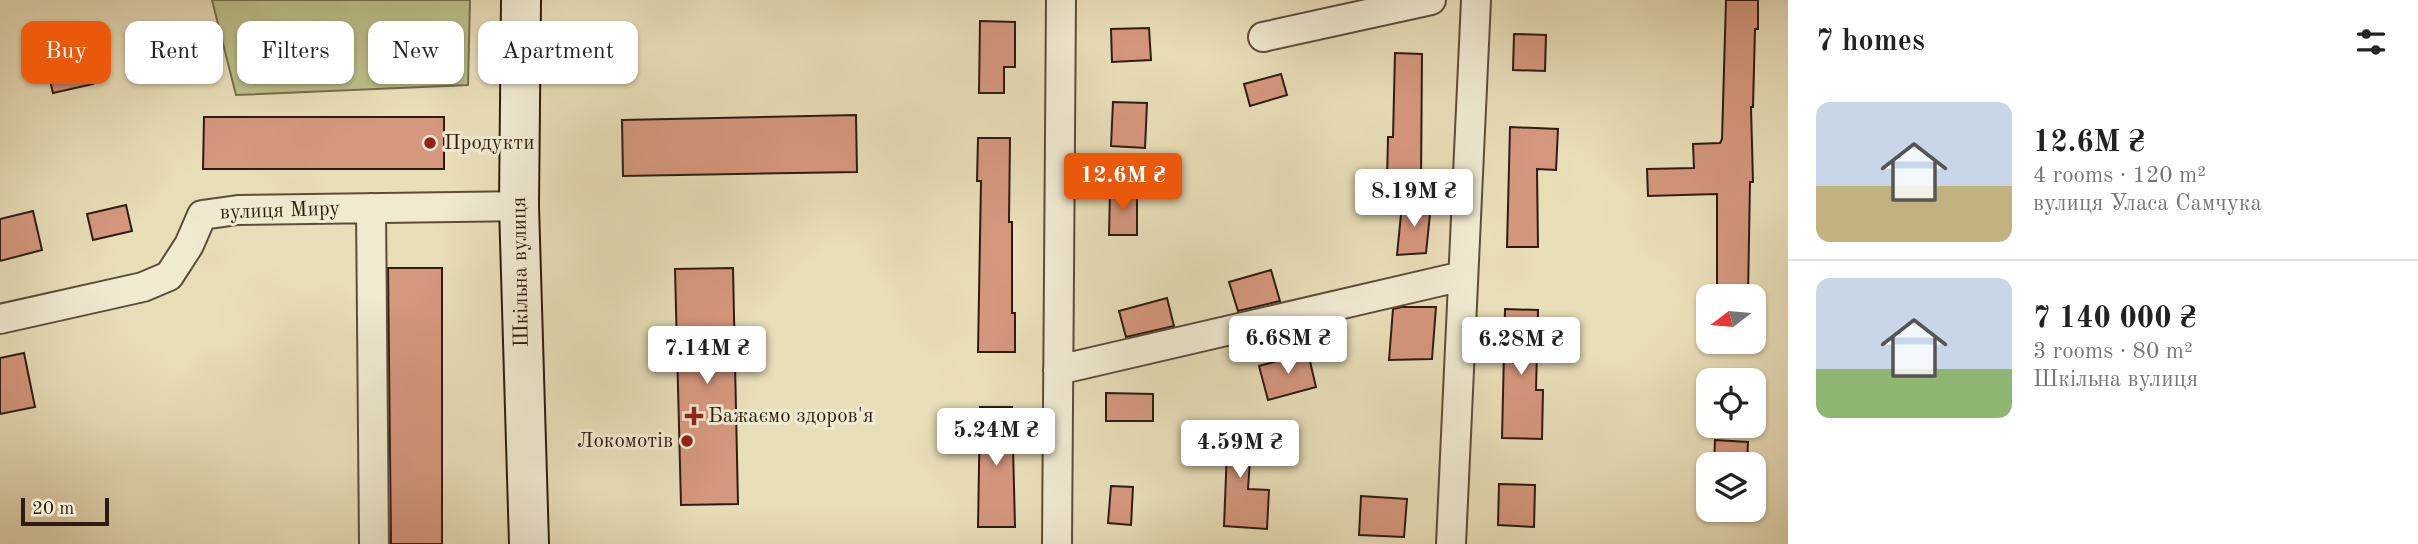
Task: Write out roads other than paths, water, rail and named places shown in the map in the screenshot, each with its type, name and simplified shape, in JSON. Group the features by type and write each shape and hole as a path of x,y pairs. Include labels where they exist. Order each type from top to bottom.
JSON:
{"main road":[{"name":"Шкільна вулиця","path":"521,0 519,206 529,544"}],"street":[{"path":"1057,544 1061,0"},
{"path":"1262,37 1431,0"},
{"path":"1451,544 1476,0"},
{"name":"вулиця Миру","path":"0,319 143,287 169,276 189,245 202,215 238,210 519,206"},
{"path":"371,208 374,544"},
{"path":"1058,370 1463,276"}],"place":[{"name":"Продукти","path":"430,143"},
{"name":"Бажаємо здоров'я","path":"694,416"},
{"name":"Локомотiв","path":"687,441"}]}
